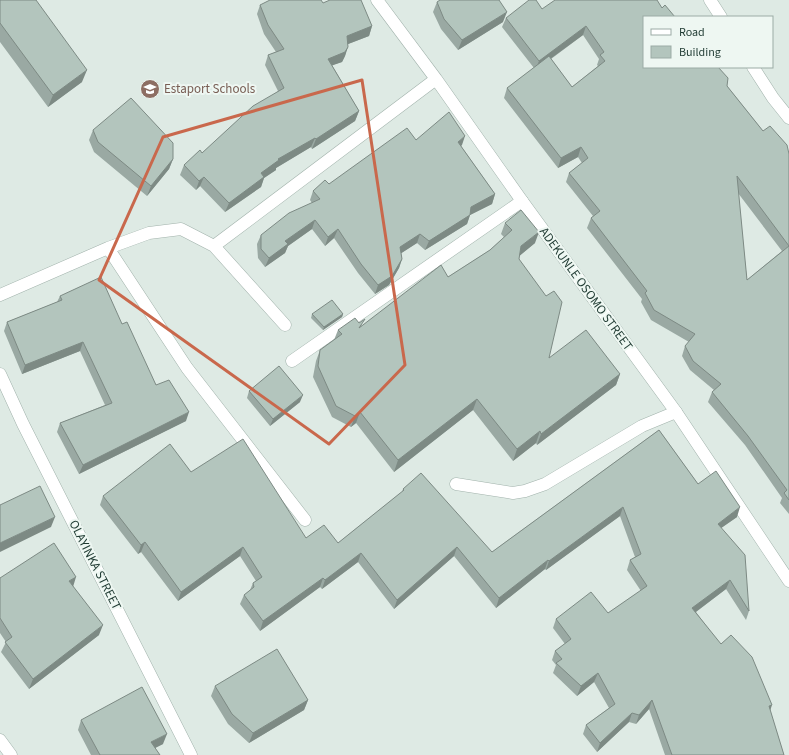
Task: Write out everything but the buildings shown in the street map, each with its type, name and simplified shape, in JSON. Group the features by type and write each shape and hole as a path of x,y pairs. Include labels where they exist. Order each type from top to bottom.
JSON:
{"street":[{"name":"ADEKUNLE OSOMO STREET","path":"377,0 436,79 522,201 676,412 789,581"},
{"path":"710,0 720,16"},
{"path":"754,68 773,98 789,118"},
{"path":"214,246 436,79"},
{"path":"292,361 522,201"},
{"path":"0,295 108,248 149,233 181,229 214,246 285,325"},
{"path":"108,248 187,368 305,520"},
{"name":"OLAYINKA STREET","path":"0,374 26,429 192,755"},
{"path":"456,484 513,493 525,491 545,484 642,426 676,412"},
{"path":"0,740 11,755"}],"highlighted area":[{"path":"362,80 405,365 329,444 99,280 163,137"}],"place":[{"name":"Estaport Schools","path":"150,89"}]}
